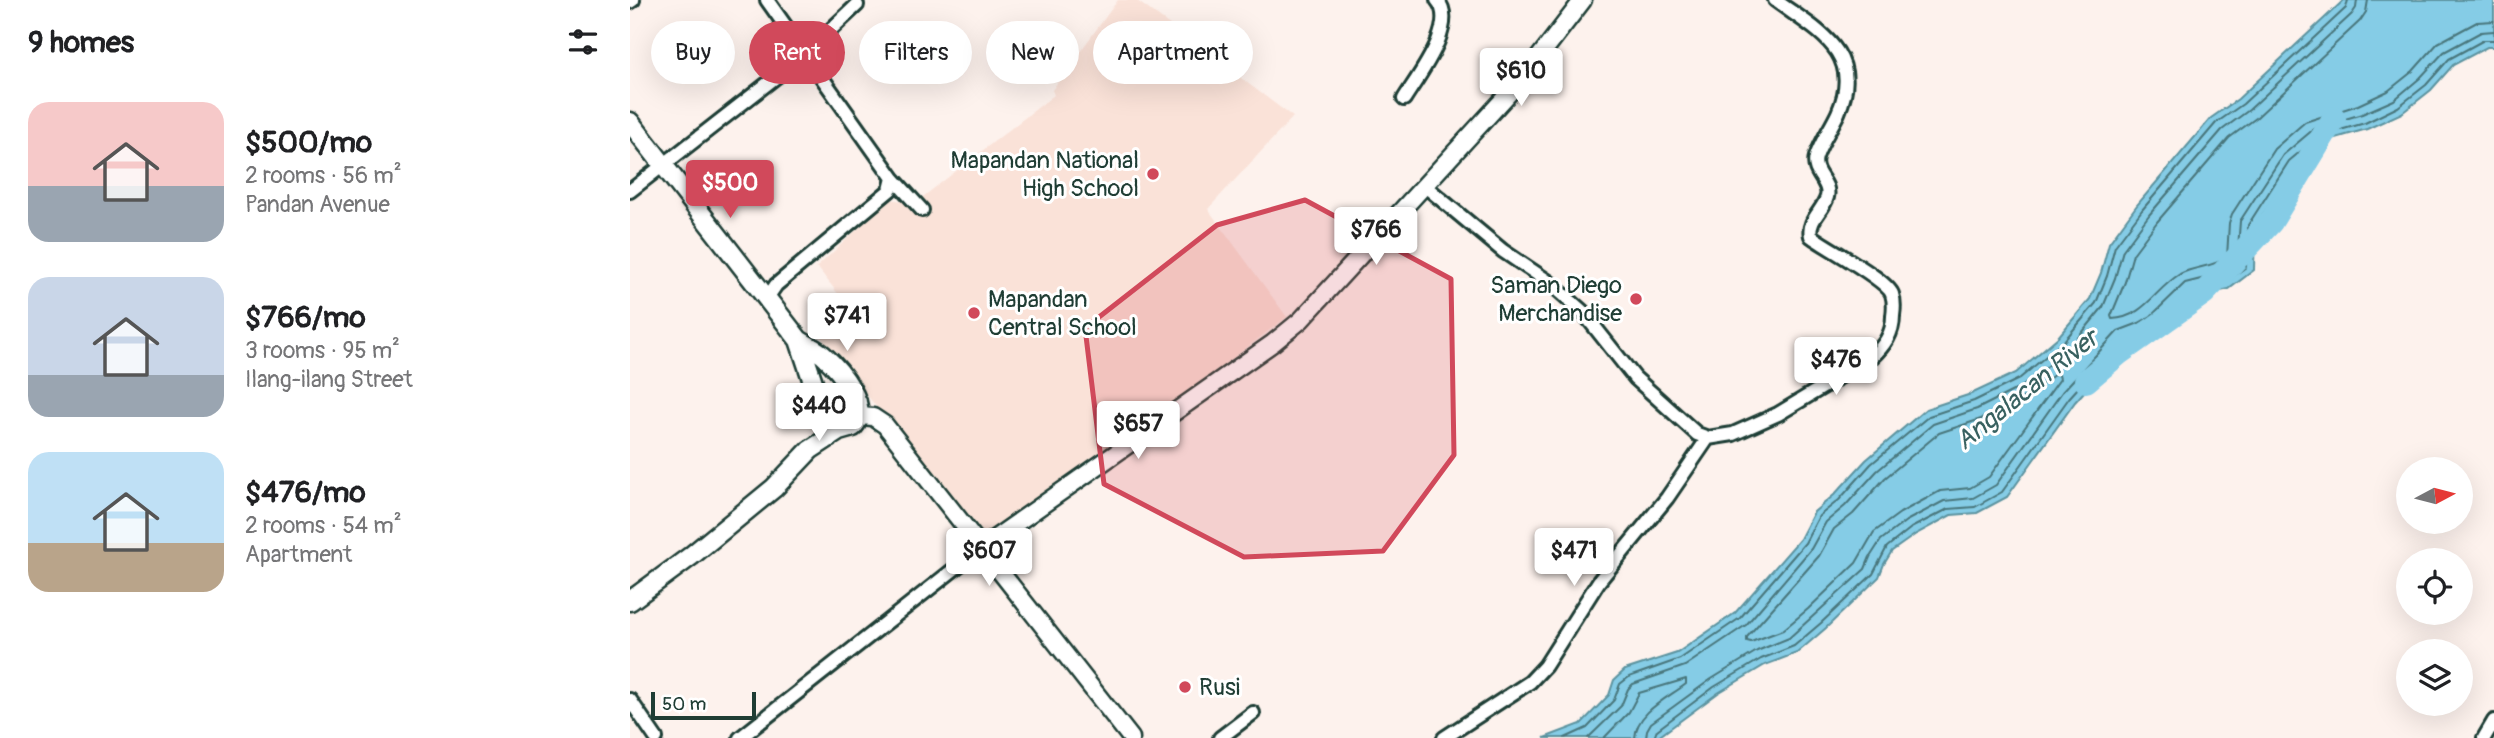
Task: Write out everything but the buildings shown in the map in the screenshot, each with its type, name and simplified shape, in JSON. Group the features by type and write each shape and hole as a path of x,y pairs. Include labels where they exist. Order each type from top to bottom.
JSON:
{"main road":[{"path":"630,122 799,340 825,357 848,385 858,409 853,427 839,431 810,450 774,488 691,556 630,601"},
{"path":"799,340 824,417 830,428 839,431"},
{"path":"810,450 828,400 845,394 858,409"}],"street":[{"path":"767,0 781,21"},
{"path":"1404,99 1443,29 1444,11 1437,0"},
{"path":"740,738 981,548 1273,343 1319,303 1523,78 1583,0"},
{"path":"1424,186 1503,251 1558,289 1582,311 1635,378 1697,434 1708,438 1733,434 1778,414 1859,366 1884,346 1893,326 1891,293 1884,282 1811,236 1810,227 1827,198 1825,184 1815,170 1816,155 1839,111 1844,90 1845,65 1840,53 1829,41 1774,0"},
{"path":"839,21 856,5"},
{"path":"630,191 767,84"},
{"path":"825,84 893,178 922,210"},
{"path":"767,298 776,285 890,190 893,178"},
{"path":"858,409 885,425 1131,738"},
{"path":"1444,738 1530,682 1545,666 1600,581 1667,498 1708,438"},
{"path":"630,700 656,738"},
{"path":"1220,738 1253,713"},
{"path":"2484,738 2494,721"}],"highlighted area":[{"path":"1305,200 1451,279 1454,455 1383,551 1244,557 1104,484 1085,328 1217,225"}],"shaded area":[{"name":"Mapandan Central School","path":"1118,0 1136,0 1164,21 1103,21"},
{"name":"Mapandan Central School","path":"1093,34 1093,84 1249,84 1293,117 1208,209 1287,317 1216,371 981,538 812,326 843,300 817,267 890,199 915,203 1054,95 1052,90 1056,84 1079,84 1079,53"}],"water":[{"path":"2344,0 2494,0 2494,47 2487,47 2453,65 2431,90 2402,113 2367,129 2322,142 2294,166 2255,227 2254,270 2229,289 2193,297 2161,328 2146,338 2129,342 2075,402 2007,497 1977,513 1951,515 1892,551 1879,577 1797,653 1765,665 1718,693 1657,738 1544,738 1581,724 1609,695 1614,680 1625,670 1677,653 1735,613 1800,539 1814,512 1834,495 1866,460 1926,409 1971,394 2016,373 2058,337 2090,299 2109,243 2137,205 2211,118 2238,99"}],"waterway":[{"name":"Angalacan River","path":"2086,381 2118,354 2204,293 2271,222 2334,118"}],"place":[{"name":"Mapandan National High School","path":"1153,174"},
{"name":"Saman Diego Merchandise","path":"1636,299"},
{"name":"Mapandan Central School","path":"974,313"},
{"name":"Rusi","path":"1185,687"}]}
